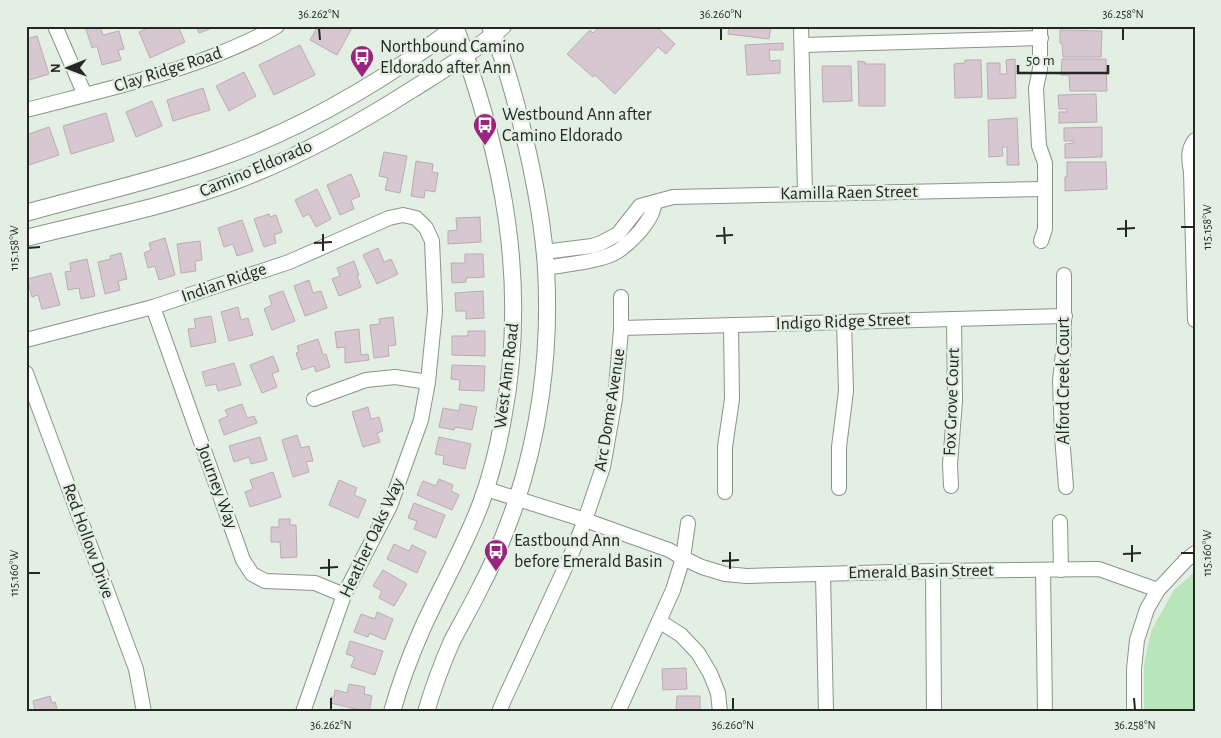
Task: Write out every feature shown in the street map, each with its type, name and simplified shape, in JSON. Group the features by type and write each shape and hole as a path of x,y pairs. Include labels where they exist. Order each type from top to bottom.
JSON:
{"main road":[{"name":"West Ann Road","path":"392,712 414,647 465,541 486,489 509,388 513,334 513,287 504,197 484,110 456,27"},
{"name":"Camino Eldorado","path":"26,213 176,172 216,159 296,126 410,60 456,27"},
{"name":"West Ann Road","path":"426,712 443,662 493,562 509,522 535,432 542,388 546,338 545,260 536,195 525,140 495,29"},
{"name":"Camino Eldorado","path":"26,238 190,197 239,180 287,159 378,111 465,54 495,29"}],"street":[{"path":"55,26 84,95"},
{"name":"Clay Ridge Road","path":"26,110 136,82 182,68 234,48 277,26"},
{"path":"802,26 806,193"},
{"path":"802,45 1040,32 1040,69 1036,88 1039,146 1044,163 1045,229 1041,241"},
{"path":"1195,140 1189,154 1195,320"},
{"name":"Kamilla Raen Street","path":"545,260 585,261 616,252 642,228 652,214 655,202 672,197 1044,189"},
{"name":"Indian Ridge","path":"26,340 154,307 289,262 389,218 403,214 416,218"},
{"name":"Heather Oaks Way","path":"303,712 344,595 390,506 421,420 428,382 435,311 432,241 426,228 416,218"},
{"name":"Alford Creek Court","path":"1064,274 1064,344 1060,381 1066,487"},
{"name":"Arc Dome Avenue","path":"499,712 568,564 603,467 615,399 621,328 621,297"},
{"name":"Journey Way","path":"154,307 243,560 252,574 265,581 315,583 344,595"},
{"name":"Indigo Ridge Street","path":"621,328 1065,316"},
{"name":"Fox Grove Court","path":"951,486 950,464 956,401 954,319"},
{"path":"838,488 839,447 846,391 844,322"},
{"path":"725,492 724,447 732,399 731,325"},
{"name":"Red Hollow Drive","path":"26,373 136,669 144,712"},
{"path":"314,398 366,380 395,377 428,382"},
{"name":"Emerald Basin Street","path":"486,489 585,520 669,550 702,567 725,574 747,576 1099,569 1158,590"},
{"path":"1060,522 1061,570"},
{"path":"618,712 673,590 683,558 688,523"},
{"path":"1134,712 1134,669 1137,640 1147,609 1158,590 1195,553"},
{"path":"1043,570 1045,712"},
{"path":"932,571 934,712"},
{"path":"823,574 826,712"},
{"path":"659,621 681,635 698,653 710,673 718,693 720,712"}],"green space":[{"path":"1195,572 1195,712 1144,712 1144,665 1151,631 1174,590"}],"building":[{"path":"100,26 103,35 119,31 124,49 118,50 121,60 102,65 97,46 92,48 86,29"},
{"path":"152,26 178,26 185,42 150,58 139,32"},
{"path":"196,26 217,26 199,33"},
{"path":"318,26 353,26 337,55 310,40"},
{"path":"600,26 656,26 675,44 666,54 658,47 615,94 595,75 593,77 567,54 590,30 593,33"},
{"path":"729,26 771,27 769,39 728,34"},
{"path":"1060,30 1102,31 1101,57 1063,57"},
{"path":"37,36 49,74 26,81 26,39"},
{"path":"783,43 783,50 769,50 770,61 780,60 780,73 747,75 745,45"},
{"path":"300,45 315,75 274,95 259,65"},
{"path":"1015,59 1016,98 988,99 987,63 1000,63 1000,74 1007,74 1006,60"},
{"path":"1062,59 1106,59 1107,91 1070,91 1069,75 1061,75"},
{"path":"965,60 981,60 982,97 955,98 954,64 965,63"},
{"path":"858,61 865,62 865,64 885,64 885,106 859,106"},
{"path":"822,66 851,66 852,101 823,102"},
{"path":"244,72 256,96 229,111 216,86"},
{"path":"203,88 210,110 173,121 167,100"},
{"path":"1096,94 1097,122 1059,123 1059,112 1067,112 1067,109 1059,109 1058,95"},
{"path":"152,101 162,126 136,137 126,112"},
{"path":"106,113 114,141 71,154 63,126"},
{"path":"1017,118 1019,165 1007,165 1007,147 1002,147 1003,156 989,157 988,120"},
{"path":"49,127 59,155 26,166 26,135"},
{"path":"1102,127 1102,157 1065,158 1065,144 1074,143 1074,141 1064,141 1064,128"},
{"path":"384,152 407,156 400,193 385,190 388,178 379,176"},
{"path":"416,161 433,164 432,172 438,173 435,192 425,190 424,198 411,196"},
{"path":"1067,162 1106,162 1107,189 1065,191"},
{"path":"351,174 360,196 351,200 354,209 340,215 327,185"},
{"path":"317,189 331,219 316,227 309,214 303,217 295,200"},
{"path":"269,214 270,217 276,215 282,232 274,235 276,243 264,247 254,219"},
{"path":"480,217 481,242 448,244 448,231 457,230 456,218"},
{"path":"242,220 253,251 237,256 233,244 224,247 218,228"},
{"path":"165,238 175,275 159,280 155,266 148,268 144,253 151,250 149,243"},
{"path":"200,241 202,260 195,261 196,271 181,273 177,244"},
{"path":"378,248 384,262 391,259 398,274 377,284 363,255"},
{"path":"121,253 127,279 118,281 120,290 105,294 98,262 111,259 110,256"},
{"path":"465,254 483,254 484,277 466,278 466,282 452,283 451,263 465,263"},
{"path":"87,259 95,296 81,299 79,288 68,290 65,272 71,271 70,263"},
{"path":"354,261 361,287 339,296 332,279 340,276 337,268"},
{"path":"51,273 60,305 42,309 38,295 32,297 27,279"},
{"path":"309,280 313,293 321,291 327,308 305,316 294,286"},
{"path":"283,291 295,321 272,330 264,309 272,305 269,296"},
{"path":"483,291 484,318 466,319 466,311 456,311 455,293"},
{"path":"238,307 241,320 248,318 253,335 229,341 221,312"},
{"path":"211,316 216,342 191,347 188,329 196,328 194,319"},
{"path":"393,317 396,345 388,346 389,356 374,358 370,325 380,324 379,319"},
{"path":"359,329 361,355 368,354 369,360 345,363 345,347 337,348 335,332"},
{"path":"468,331 485,331 485,356 452,355 452,336 468,336"},
{"path":"318,339 323,355 326,354 330,367 316,372 314,366 302,370 296,353 299,352 297,346"},
{"path":"273,356 279,371 272,374 277,387 262,393 250,365"},
{"path":"234,363 241,385 218,391 216,384 206,386 202,372"},
{"path":"452,365 485,366 484,391 459,390 460,380 451,379"},
{"path":"242,404 247,418 254,416 257,423 224,435 219,420 228,416 225,410"},
{"path":"460,404 477,407 472,430 455,427 454,430 439,427 443,408 459,411"},
{"path":"368,407 371,419 379,417 383,431 377,433 380,442 363,447 352,412"},
{"path":"297,435 301,448 309,446 313,461 306,462 309,472 293,477 282,440"},
{"path":"260,437 267,460 251,464 249,457 234,462 229,446"},
{"path":"439,437 471,444 465,469 443,464 444,456 435,454"},
{"path":"273,472 281,497 250,507 245,492 253,489 250,480"},
{"path":"439,479 453,485 451,491 459,495 452,510 417,495 423,481 436,486"},
{"path":"339,480 357,488 354,495 366,500 358,518 329,505"},
{"path":"414,503 445,515 436,538 414,529 417,521 408,518"},
{"path":"279,519 290,519 290,525 296,525 297,557 281,558 280,542 271,542 271,527 279,527"},
{"path":"394,544 409,551 412,545 426,552 417,573 387,559"},
{"path":"383,570 407,584 394,606 379,598 382,591 373,586"},
{"path":"377,612 393,619 385,640 369,633 368,637 354,632 361,614 375,619"},
{"path":"350,641 383,651 375,675 351,667 355,657 346,654"},
{"path":"686,668 687,689 663,690 662,669"},
{"path":"349,684 365,687 364,694 372,696 369,712 330,703 331,697 334,697 335,690 347,693"},
{"path":"50,696 52,703 55,702 58,712 29,712 35,710 33,701"},
{"path":"677,696 700,696 700,712 676,712"}],"place":[{"name":"Northbound Camino Eldorado after Ann","path":"362,78"},
{"name":"Westbound Ann after Camino Eldorado","path":"485,146"},
{"name":"Eastbound Ann before Emerald Basin","path":"496,572"}]}
